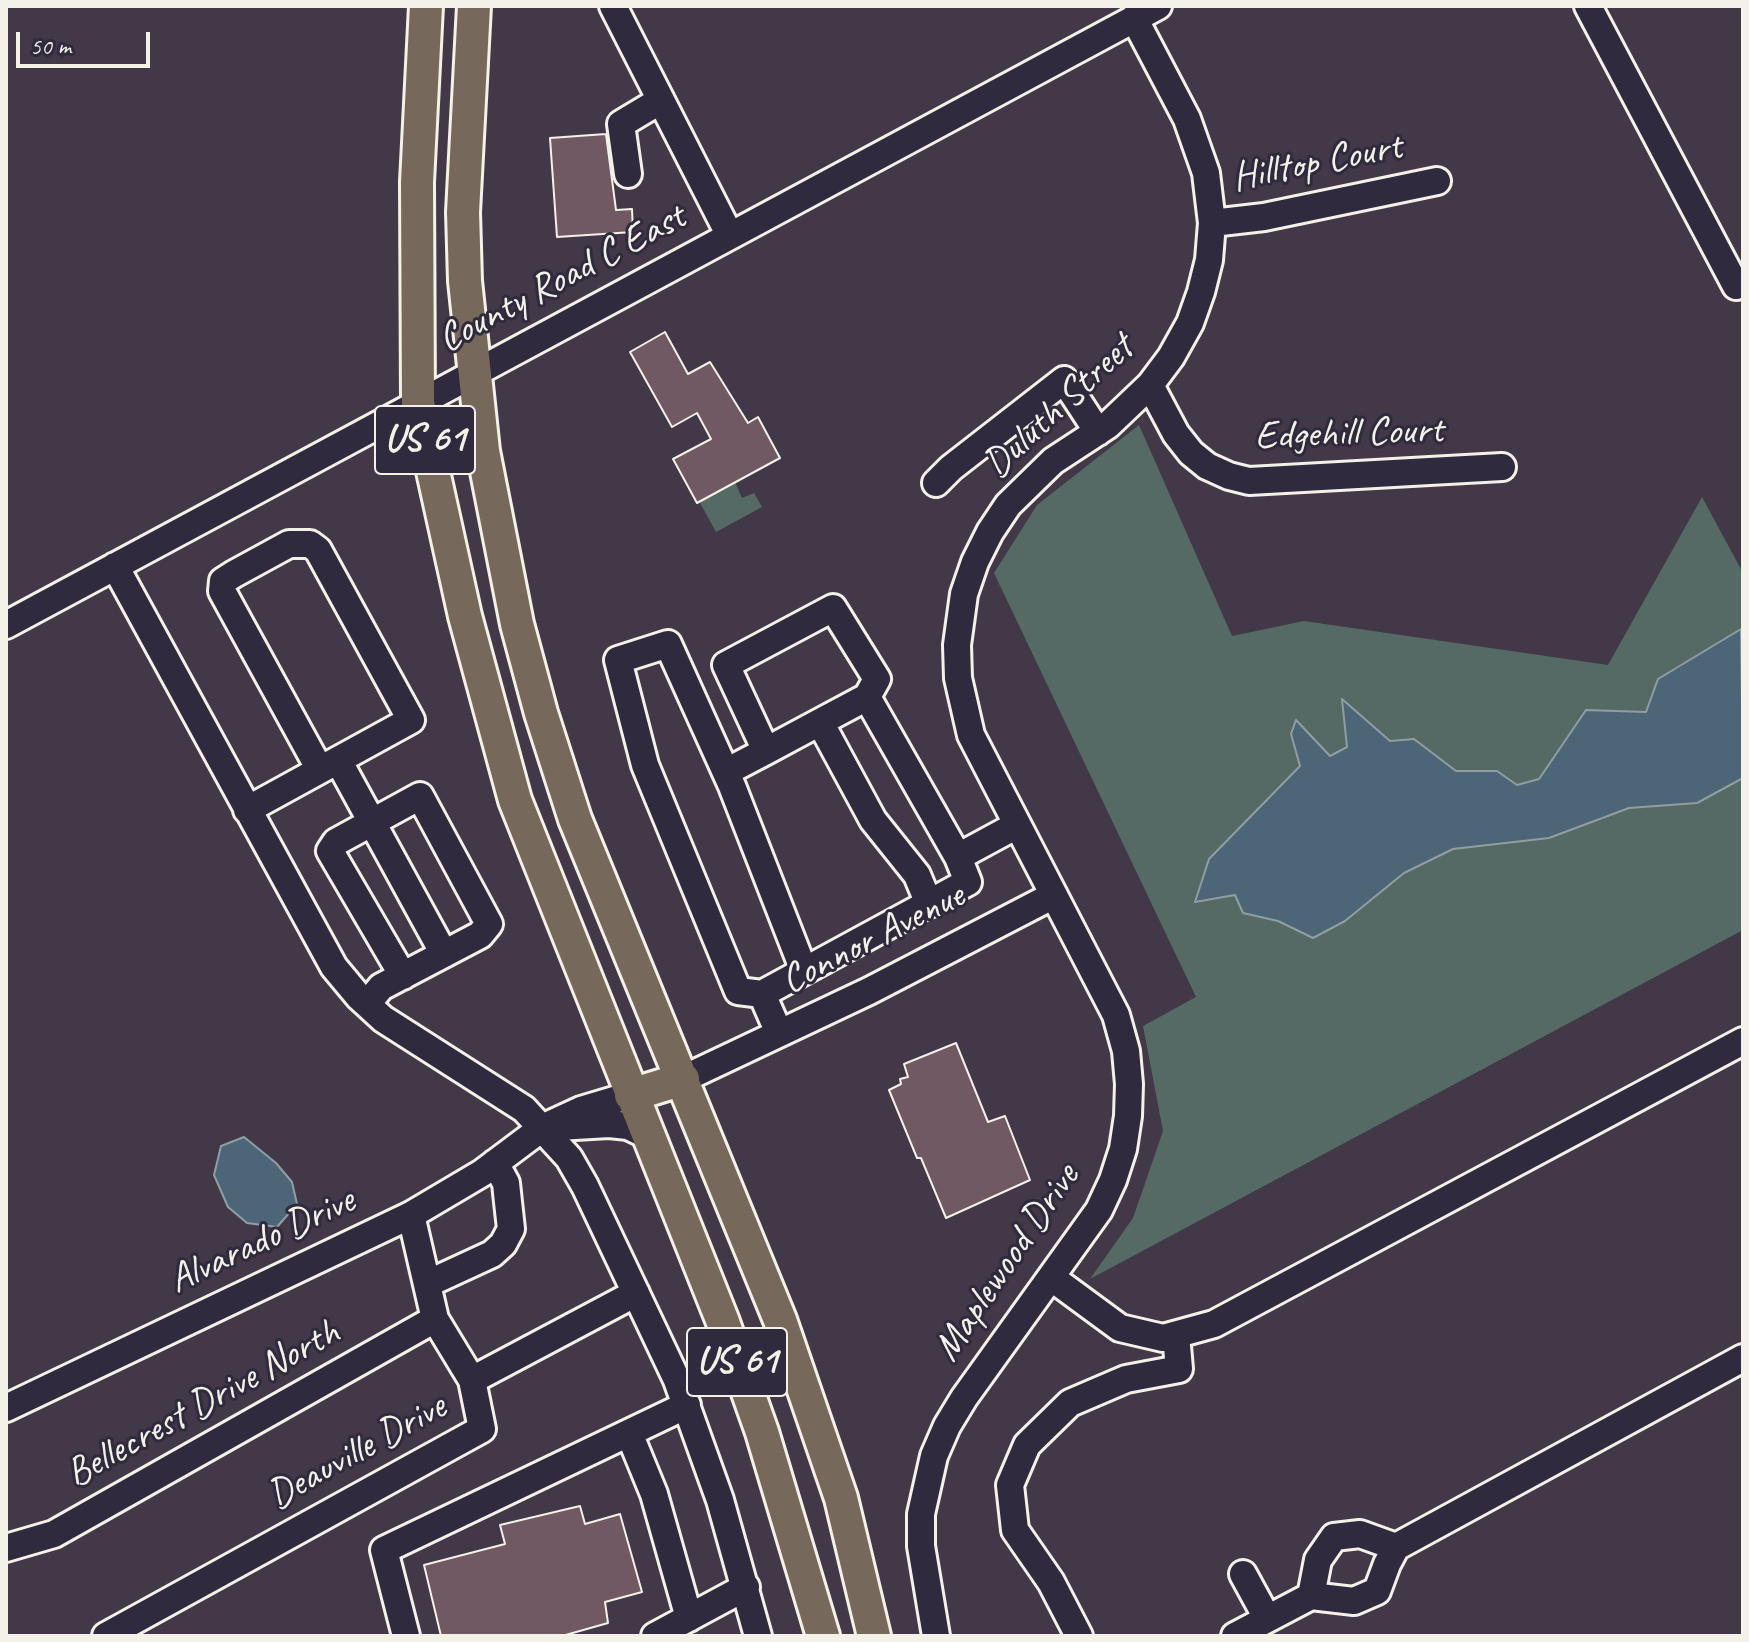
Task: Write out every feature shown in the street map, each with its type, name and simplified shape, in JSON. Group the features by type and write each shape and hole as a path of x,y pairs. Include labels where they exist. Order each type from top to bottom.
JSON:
{"main road":[{"name":"US 61","path":"426,6 417,182 418,403 465,616 515,800 723,1322 762,1432 823,1636"},
{"name":"US 61","path":"474,6 463,212 465,281 473,374 497,535 517,624 575,819 780,1320 841,1498 874,1636"},
{"name":"Connor Avenue","path":"631,1095 683,1079"}],"street":[{"path":"613,6 729,234"},
{"path":"1588,6 1736,286"},
{"name":"County Road C East","path":"6,625 1146,12"},
{"name":"Duluth Street","path":"1054,895 971,735 958,678 960,612 975,562 1008,505 1053,461 1098,432 1150,385 1171,357 1190,323 1201,292 1209,260 1212,223 1206,173 1146,12"},
{"path":"628,174 621,124 661,100"},
{"name":"Hilltop Court","path":"1212,223 1264,217 1437,181"},
{"path":"936,483 1064,380 1098,432"},
{"name":"Edgehill Court","path":"1150,385 1176,434 1191,453 1207,466 1249,481 1502,467"},
{"path":"247,810 329,765 411,720 318,550 310,544 289,544 223,581 222,591 329,765 373,822 444,954"},
{"path":"115,566 334,967 367,1004 410,1038 524,1109 569,1158 687,1405 720,1500 758,1636"},
{"path":"726,772 766,751 867,697 877,679 833,608 726,665 766,751"},
{"path":"804,971 726,772 668,644 618,660 645,765 738,991 762,994 968,882 958,857 867,697"},
{"path":"820,722 873,820 917,875 929,904"},
{"path":"367,1004 381,987 403,976 480,935 489,924 420,796 336,842 330,851 403,976"},
{"path":"958,857 1017,825"},
{"name":"Connor Avenue","path":"683,1079 869,991 1054,895"},
{"name":"Maplewood Drive","path":"936,1636 921,1546 921,1514 934,1456 964,1398 1099,1210 1123,1149 1129,1084 1126,1051 1116,1015 1054,895"},
{"path":"762,994 779,1033"},
{"path":"1052,1278 1120,1328 1163,1338 1214,1324 1743,1041"},
{"path":"668,1042 684,1052 703,1057 730,1057"},
{"name":"Alvarado Drive","path":"6,1408 411,1215 495,1163 542,1128 581,1110 631,1095"},
{"path":"542,1128 609,1124 628,1126 647,1135"},
{"path":"427,1284 492,1254 503,1244 511,1229 506,1183 495,1163"},
{"path":"411,1215 435,1319 472,1380"},
{"name":"Deauville Drive","path":"106,1636 482,1429 472,1380 636,1293"},
{"name":"Bellecrest Drive North","path":"6,1548 54,1534 435,1319"},
{"path":"1079,1636 1051,1582 1015,1530 1010,1485 1027,1445 1070,1403 1126,1379 1179,1369 1176,1335"},
{"path":"1243,1574 1251,1630 1311,1596 1354,1601 1377,1591 1396,1547 1743,1358"},
{"path":"406,1636 384,1550 687,1405"},
{"path":"629,1433 654,1494 689,1618"},
{"path":"1311,1596 1318,1560 1334,1537 1360,1534 1396,1547"},
{"path":"655,1636 746,1587"}],"green space":[{"path":"1139,425 1232,636 1304,621 1608,665 1702,497 1743,573 1743,930 1090,1279 1133,1218 1163,1131 1143,1026 1196,997 994,573 1037,505"},
{"path":"735,482 742,498 754,493 762,507 716,532 699,501"}],"water":[{"path":"1741,629 1743,778 1697,803 1629,808 1549,838 1453,849 1404,873 1345,921 1313,938 1278,921 1243,913 1235,895 1195,902 1209,859 1300,766 1291,734 1296,720 1330,756 1347,747 1342,699 1390,741 1414,739 1456,771 1497,771 1517,785 1539,779 1586,710 1646,712 1658,679"},
{"path":"244,1137 276,1163 292,1182 297,1204 277,1227 247,1223 228,1207 214,1175 221,1146"}],"building":[{"path":"606,134 616,210 632,209 633,232 557,237 550,138"},
{"path":"665,332 688,374 710,362 748,423 758,417 780,458 697,503 673,459 711,439 697,413 672,427 630,352"},
{"path":"956,1043 988,1122 1005,1116 1030,1180 946,1218 889,1090 901,1084 900,1079 908,1077 904,1064"},
{"path":"580,1506 585,1524 620,1514 642,1592 605,1602 608,1623 562,1636 441,1636 424,1565 505,1544 500,1525"}]}
